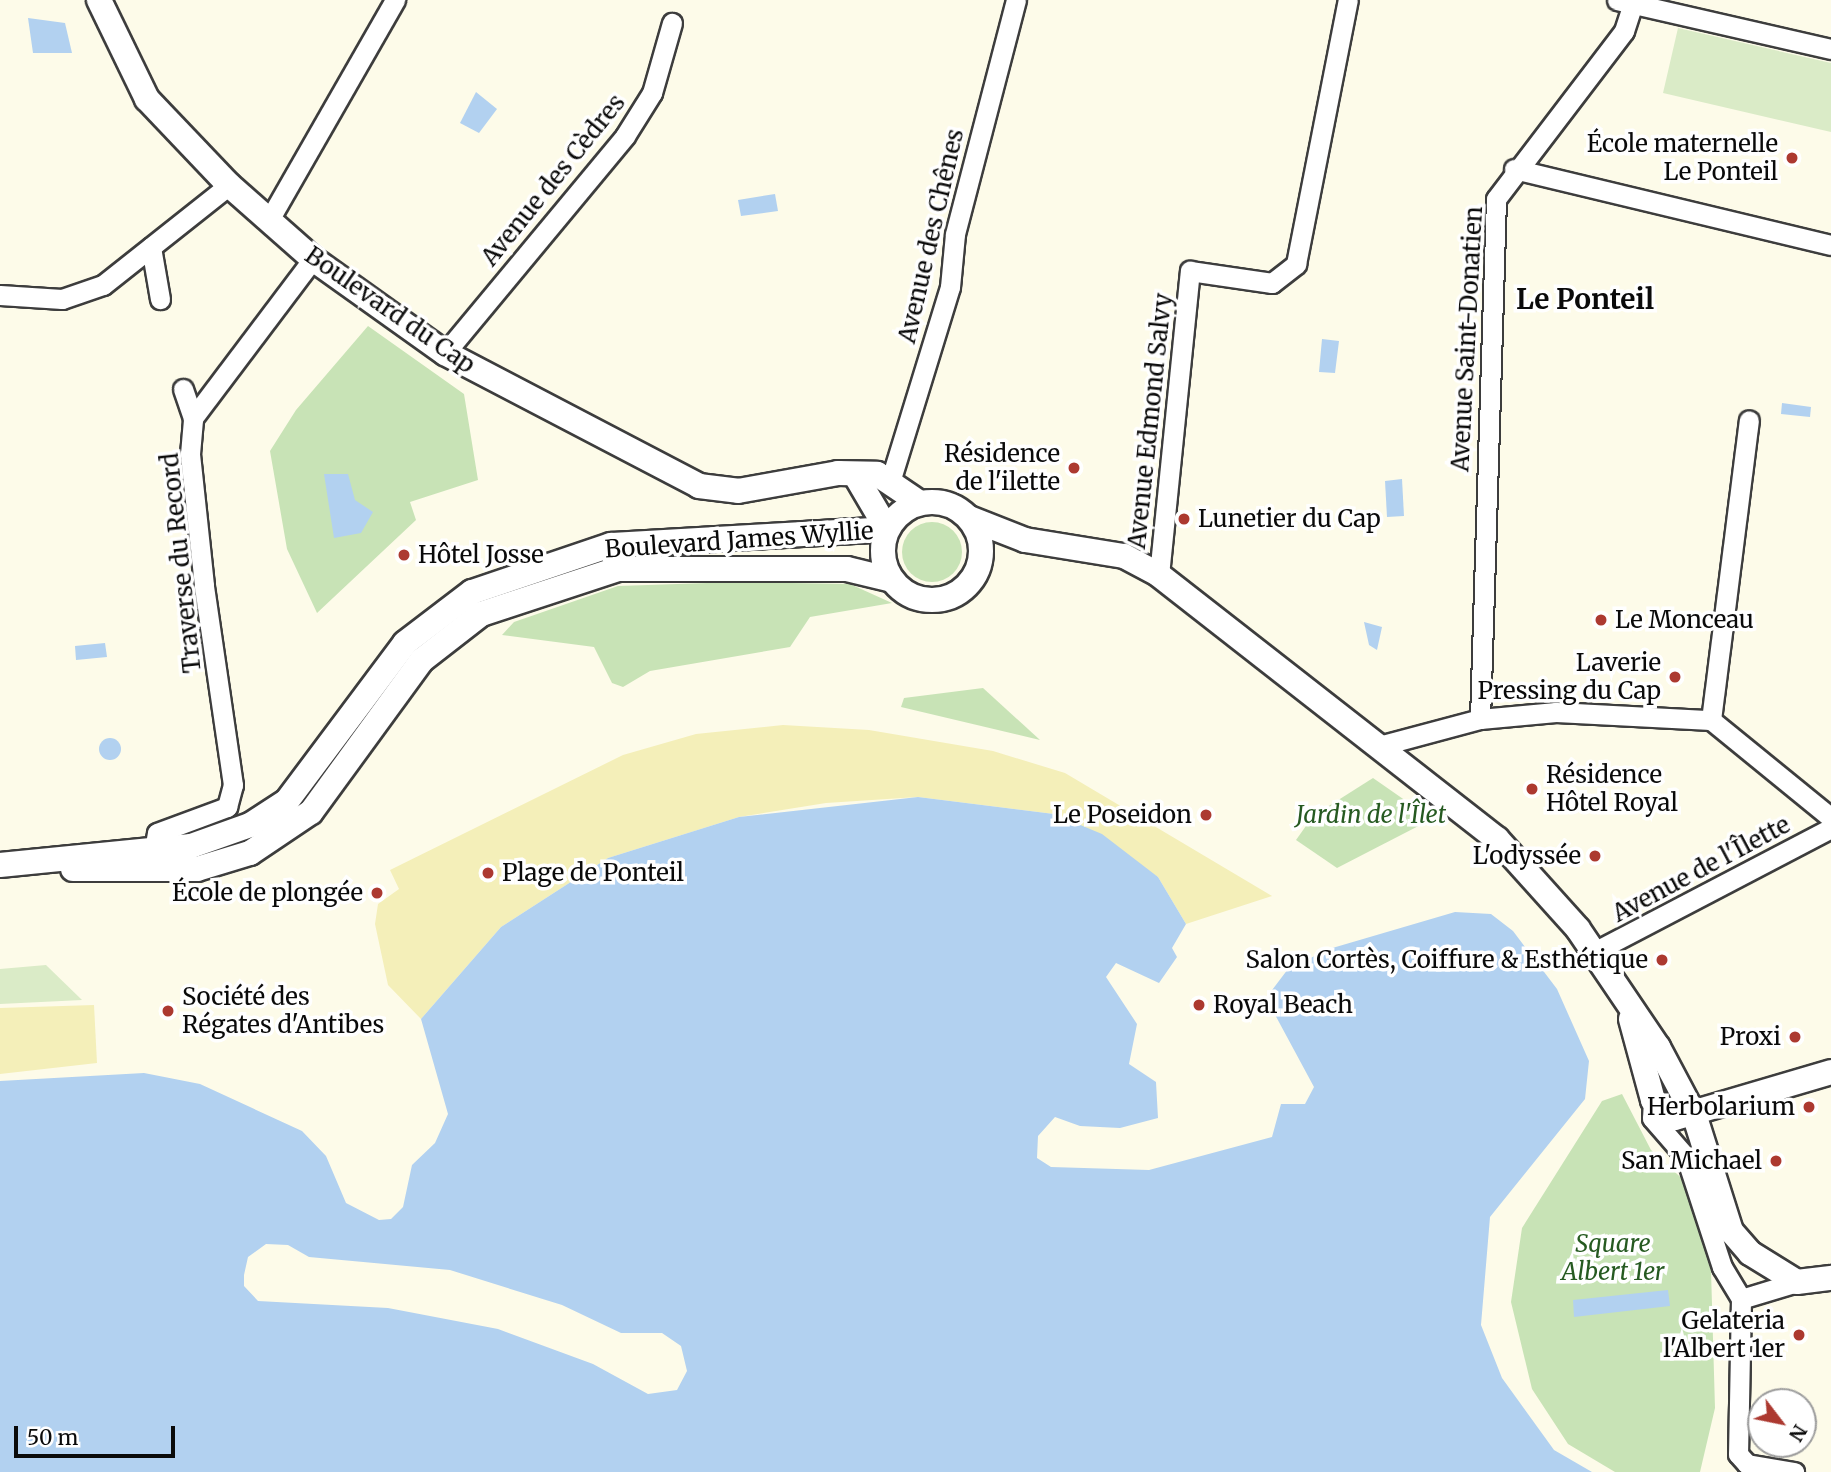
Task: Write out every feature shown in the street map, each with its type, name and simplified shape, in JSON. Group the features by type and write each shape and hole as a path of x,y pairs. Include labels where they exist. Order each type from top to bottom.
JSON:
{"street":[{"name":"Boulevard du Cap","path":"99,0 147,99 229,185 313,259 445,353 699,486 738,491 838,473 857,478 877,474 920,503"},
{"path":"269,220 395,0"},
{"name":"Avenue des Chênes","path":"890,482 950,288 955,234 1016,0"},
{"name":"Avenue Edmond Salvy","path":"1159,575 1190,271 1272,283 1296,264 1348,0"},
{"path":"1625,3 1831,49"},
{"name":"Avenue Saint-Donatien","path":"1480,719 1496,199 1514,169 1623,31 1625,3"},
{"name":"Avenue des Cèdres","path":"445,353 625,136 652,93 672,23"},
{"path":"1514,169 1831,245"},
{"path":"0,296 62,299 103,285 229,185"},
{"path":"151,247 160,299"},
{"name":"Traverse du Record","path":"154,850 157,833 227,807 233,785 204,585 190,454 193,418 313,259"},
{"path":"183,389 193,418"},
{"path":"1711,720 1748,421"},
{"path":"857,478 881,520"},
{"path":"890,482 881,520 883,554 892,580 904,592 934,601 950,598 974,579 990,559 1025,540"},
{"path":"881,520 920,503 947,504 969,518 1025,540 1124,555 1159,575 1497,839 1537,878 1625,998 1695,1117 1731,1231 1750,1253 1797,1282"},
{"path":"969,518 981,547 974,579"},
{"name":"Boulevard James Wyllie","path":"555,577 611,545 826,537 857,530 881,520"},
{"name":"Boulevard James Wyllie","path":"0,865 38,865 110,873 197,869 243,855 310,812 405,643 447,625 472,592 618,569 847,569 892,580"},
{"path":"1379,746 1480,719 1556,712 1711,720 1831,818"},
{"name":"Boulevard James Wyllie","path":"38,865 154,850 236,830 287,801 344,750"},
{"name":"Avenue de l'Îlette","path":"1594,953 1831,828"},
{"path":"236,830 243,855"},
{"path":"1625,998 1653,1100 1652,1118 1686,1157 1722,1267 1741,1299 1734,1440 1747,1464 1794,1472"},
{"path":"1653,1100 1675,1118 1695,1117 1831,1072"},
{"path":"1741,1299 1797,1282 1831,1278"}],"green space":[{"path":"1678,28 1831,63 1831,132 1663,93"},
{"path":"368,326 464,394 478,480 410,502 416,520 317,613 287,549 270,451 296,410"},
{"path":"932,522 949,527 957,535 962,552 957,569 949,577 932,582 915,577 907,569 902,552 907,535 915,527"},
{"path":"737,582 850,584 892,603 810,617 790,647 650,671 623,687 612,683 594,647 502,635 514,622 618,586"},
{"path":"983,688 1040,740 901,707 904,698"},
{"name":"Jardin de l'Îlet","path":"1373,778 1432,819 1337,868 1296,840 1313,816"},
{"path":"46,965 82,1000 0,1004 0,969"},
{"name":"Square Albert 1er","path":"1622,1094 1651,1150 1689,1185 1711,1270 1715,1408 1700,1472 1615,1472 1568,1444 1532,1389 1511,1302 1522,1228 1602,1101"}],"sand":[{"name":"Plage de Ponteil","path":"783,725 869,730 993,751 1065,773 1272,896 1186,924 1158,877 1054,814 918,797 826,803 739,817 608,858 501,927 421,1019 388,985 375,924 378,904 399,889 390,870 623,755 696,734"},
{"path":"94,1005 97,1063 0,1074 0,1008"}],"water":[{"path":"28,18 65,23 72,53 33,53"},
{"path":"476,92 497,109 479,133 460,123"},
{"path":"775,194 778,211 741,216 738,200"},
{"path":"1322,339 1339,341 1335,373 1319,372"},
{"path":"1782,403 1811,407 1810,417 1781,414"},
{"path":"324,474 348,474 355,500 373,512 361,533 334,538"},
{"path":"1402,479 1404,516 1387,517 1385,481"},
{"path":"1364,622 1382,627 1377,650 1369,645"},
{"path":"105,643 107,657 76,660 75,646"},
{"path":"110,738 118,741 121,749 118,757 110,760 102,757 99,749 102,741"},
{"path":"918,797 1054,814 1102,834 1158,877 1186,924 1172,948 1177,957 1159,983 1116,963 1106,977 1137,1024 1129,1064 1156,1082 1158,1118 1120,1128 1080,1126 1055,1117 1038,1136 1037,1158 1051,1167 1149,1170 1272,1137 1281,1104 1305,1104 1314,1087 1266,998 1288,969 1329,949 1455,912 1491,914 1513,931 1557,989 1589,1061 1585,1099 1490,1217 1481,1325 1502,1378 1554,1450 1592,1472 0,1472 0,1081 144,1073 200,1084 302,1131 326,1156 346,1203 379,1220 391,1219 403,1207 412,1165 435,1143 448,1114 421,1019 501,927 608,858 739,817","holes":["266,1244 288,1245 309,1257 450,1270 562,1305 621,1333 662,1333 681,1346 687,1371 677,1390 648,1394 593,1364 498,1329 388,1308 258,1301 244,1286 248,1257"]},
{"path":"1668,1290 1670,1306 1574,1317 1573,1300"}],"place":[{"name":"École maternelle Le Ponteil","path":"1792,158"},
{"name":"Résidence de l'ilette","path":"1074,468"},
{"name":"Lunetier du Cap","path":"1184,519"},
{"name":"Hôtel Josse","path":"404,555"},
{"name":"Le Monceau","path":"1601,620"},
{"name":"Laverie Pressing du Cap","path":"1675,677"},
{"name":"Résidence Hôtel Royal","path":"1532,789"},
{"name":"Le Poseidon","path":"1206,815"},
{"name":"L'odyssée","path":"1595,856"},
{"name":"Plage de Ponteil","path":"488,873"},
{"name":"École de plongée","path":"377,893"},
{"name":"Salon Cortès, Coiffure & Esthétique","path":"1662,960"},
{"name":"Royal Beach","path":"1199,1005"},
{"name":"Société des Régates d'Antibes","path":"168,1011"},
{"name":"Proxi","path":"1795,1037"},
{"name":"Herbolarium","path":"1809,1107"},
{"name":"San Michael","path":"1776,1161"},
{"name":"Gelateria l'Albert 1er","path":"1799,1335"}],"district":[{"name":"Le Ponteil","path":"1585,299"}]}
